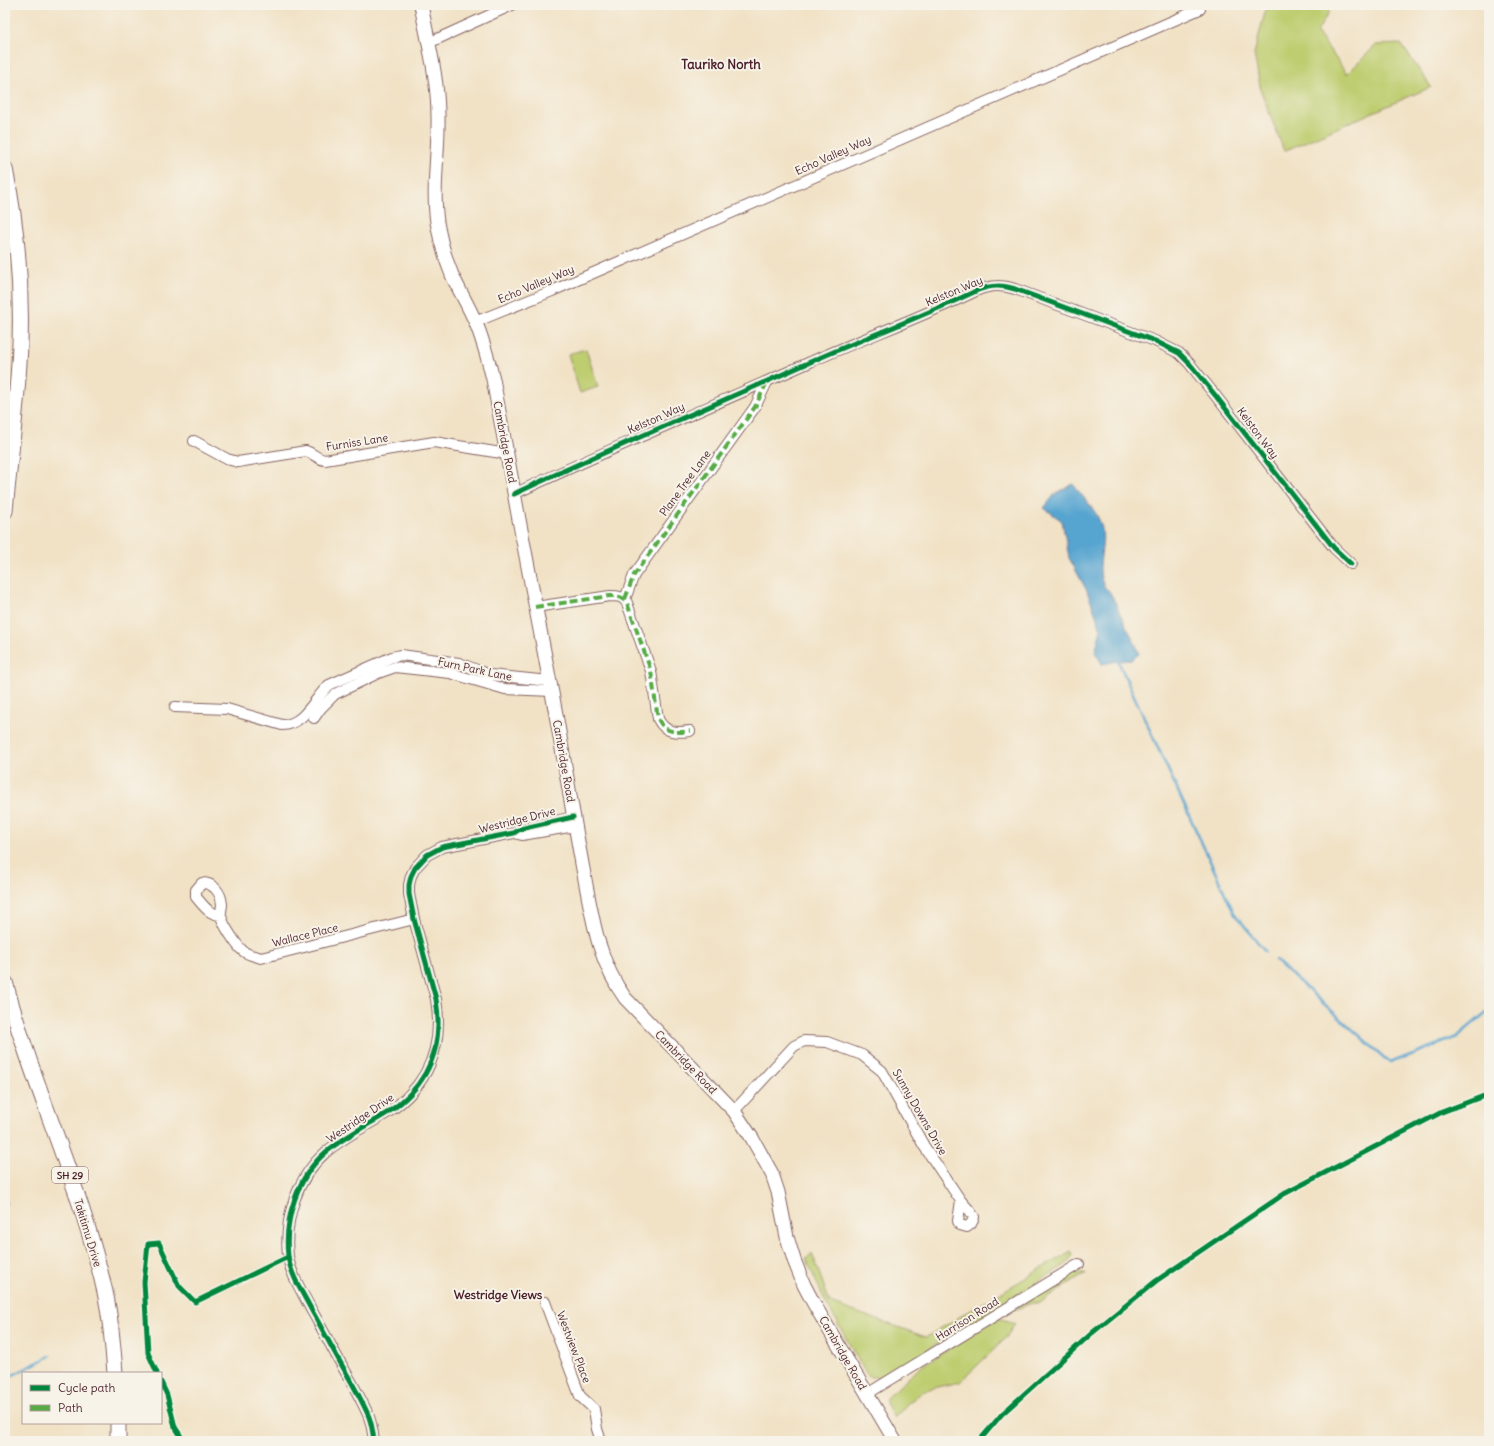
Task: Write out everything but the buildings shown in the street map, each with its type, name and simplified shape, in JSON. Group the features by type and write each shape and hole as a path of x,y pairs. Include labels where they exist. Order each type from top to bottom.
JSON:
{"highway":[{"path":"5,169 12,205 19,272 20,343 18,384 5,511"},
{"name":"Takitimu Drive","path":"5,982 19,1031 66,1163 96,1258 105,1292 112,1335 115,1372"},
{"path":"118,1424 118,1441"}],"main road":[{"name":"Cambridge Road","path":"421,5 435,71 438,105 436,192 437,221 445,255 453,276 475,322 490,367 536,606 574,822 594,925 603,958 612,978 635,1010 734,1111 752,1138 772,1174 778,1192 787,1237 804,1285 892,1437"}],"street":[{"path":"429,41 442,37 512,5"},
{"name":"Echo Valley Way","path":"475,322 552,291 1200,9"},
{"name":"Kelston Way","path":"514,494 609,450 808,363 988,287 997,286 1015,289 1155,341 1179,353 1216,395 1334,548 1351,564"},
{"name":"Plane Tree Lane","path":"624,599 634,575 755,406 767,382"},
{"name":"Furniss Lane","path":"194,441 227,459 238,462 306,451 310,452 321,460 325,460 434,442 507,454"},
{"path":"536,606 610,596 621,596 627,603 651,671 658,719 661,725 666,729 675,732 690,731"},
{"path":"175,706 227,709 282,725 290,725 297,721 306,712 329,685 392,657 401,655 459,663 490,675 550,686"},
{"name":"Furn Park Lane","path":"314,718 321,708 335,694 378,673 395,667 450,673 505,689 550,686"},
{"name":"Westridge Drive","path":"374,1441 370,1419 357,1389 295,1279 288,1257 288,1237 293,1202 307,1174 316,1162 336,1144 388,1112 404,1100 419,1084 433,1057 437,1044 438,1012 409,894 411,876 415,868 427,855 442,847 514,833 522,835 574,822"},
{"name":"Wallace Place","path":"221,915 225,925 243,951 261,958 414,919"},
{"name":"Sunny Downs Drive","path":"734,1111 794,1046 804,1041 827,1042 862,1055 882,1071 924,1146 961,1201"},
{"name":"Harrison Road","path":"867,1394 1079,1264"},
{"name":"Westview Place","path":"545,1302 580,1396 594,1409 597,1429 601,1441"}],"green space":[{"path":"1267,5 1327,5 1329,12 1317,32 1347,74 1376,45 1401,44 1431,87 1284,151 1261,91 1254,54"},
{"path":"586,349 598,387 580,393 568,354"},
{"path":"1071,1251 1073,1255 1065,1265 880,1380 878,1377 868,1375 865,1372 826,1303 806,1259 812,1253 830,1303 926,1337"},
{"path":"1074,1273 1087,1274 1077,1278 1040,1303 1032,1303 1017,1309 1013,1309"},
{"path":"998,1318 1015,1324 1005,1339 960,1382 925,1390 908,1403 894,1418 886,1403 886,1398 923,1365"}],"water":[{"path":"1073,484 1093,509 1101,525 1103,540 1100,564 1101,579 1104,586 1115,600 1118,610 1139,654 1131,660 1102,664 1095,652 1101,629 1087,591 1069,558 1062,521 1044,508 1055,494"}],"waterway":[{"path":"1118,661 1234,913 1265,951"},
{"path":"1275,960 1390,1063 1457,1037 1489,1010"},
{"path":"5,1379 50,1356"}],"marked path":[{"path":"625,599 634,575 755,407 767,382"},
{"path":"535,607 610,596 618,596 622,598 627,603 651,671 658,719 664,727 671,731 690,731"}],"cycle path":[{"path":"514,494 587,460 978,290 992,286 1001,286 1015,289 1155,341 1179,353 1215,395 1334,548 1351,564"},
{"path":"374,1441 370,1420 363,1405 291,1270 287,1242 288,1228 295,1200 300,1186 316,1162 340,1141 387,1113 401,1102 413,1091 423,1078 430,1064 435,1049 438,1017 436,999 414,919 409,894 411,876 415,868 427,855 442,847 514,833 520,829 573,817"},
{"path":"979,1441 1002,1414 1092,1333 1156,1281 1284,1194 1442,1112 1489,1094"},
{"path":"157,1372 148,1353 144,1282 148,1244 159,1243 179,1286 195,1302 288,1257"},
{"path":"162,1384 167,1395 175,1427 184,1441"}],"district":[{"name":"Tauriko North","path":"721,64"},
{"name":"Westridge Views","path":"498,1294"}]}
